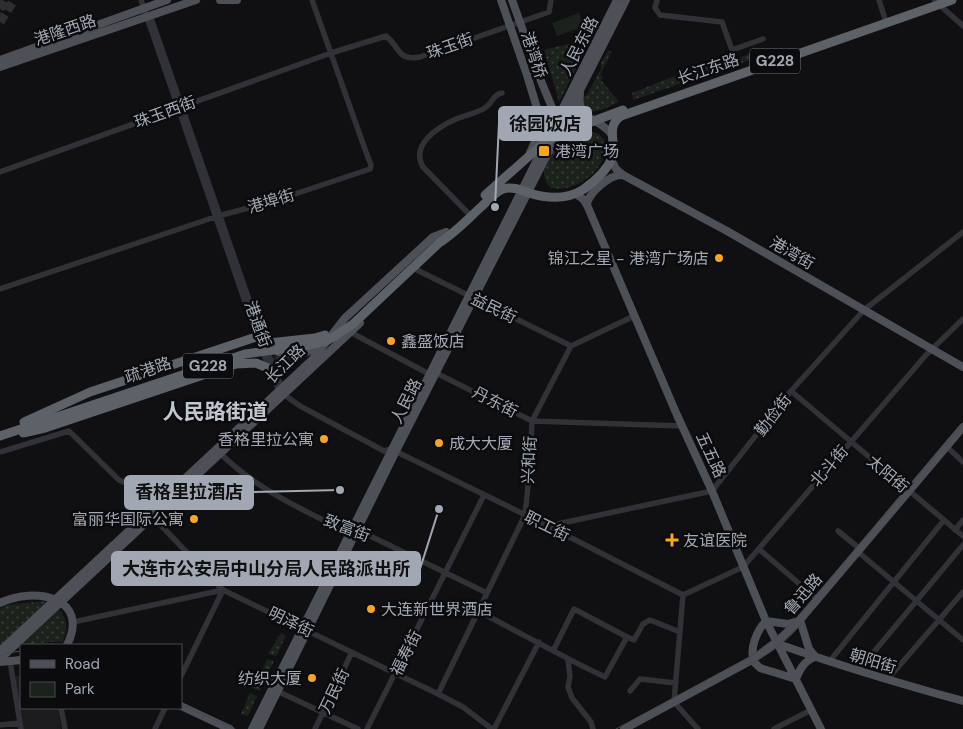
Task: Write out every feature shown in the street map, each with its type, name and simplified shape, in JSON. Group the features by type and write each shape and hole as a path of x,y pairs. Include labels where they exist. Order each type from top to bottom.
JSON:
{"highway":[{"name":"长江东路","path":"546,141 593,120 937,2 952,0"},
{"name":"长江东路","path":"611,159 613,152 611,130 614,122 621,116 885,20"},
{"name":"长江路","path":"448,234 467,212 546,141"},
{"name":"G228","path":"524,191 537,196 556,198 576,194 600,175 611,159"},
{"name":"长江路","path":"448,234 496,194 508,188 524,191"},
{"name":"疏港路","path":"2,433 24,422 244,349 270,343 314,338 334,332 350,321 448,234"},
{"name":"疏港路","path":"2,433 238,356 326,341 353,324 400,277"},
{"path":"24,422 90,392 261,337"},
{"path":"2,433 25,432 44,428 236,364 256,363 270,369"}],"main road":[{"name":"港隆西路","path":"0,67 147,13 167,0"},
{"name":"港隆西路","path":"0,60 147,13 196,0"},
{"path":"220,0 237,0"},
{"name":"港湾桥","path":"501,0 540,118 539,133 529,155"},
{"name":"港湾桥","path":"512,0 549,102 559,123"},
{"name":"人民东路","path":"566,104 617,0"},
{"name":"人民东路","path":"581,86 626,0"},
{"path":"581,86 579,108 587,117 604,126 612,136"},
{"name":"人民路","path":"259,729 393,450 524,191 546,141 581,86"},
{"path":"549,102 558,107 566,104"},
{"name":"人民路","path":"524,191 555,136 566,104"},
{"path":"559,123 574,128"},
{"name":"港湾街","path":"611,159 623,176 726,231 963,367"},
{"path":"587,206 590,195 611,177 623,176"},
{"name":"五五路","path":"576,194 583,198 587,206 682,426 712,490 766,621 821,729"},
{"path":"519,201 537,196"},
{"path":"281,391 350,332 442,246 448,234"},
{"name":"长江路","path":"0,651 58,601 281,391 312,360 346,318 433,237 448,234"},
{"path":"261,337 274,350 282,354 299,355 308,352 331,335"},
{"name":"鲁迅路","path":"624,729 752,660 777,642 800,620 963,427"},
{"path":"0,603 10,599 40,595 58,601 69,612 73,622 74,631 68,644"},
{"name":"长江路","path":"3,661 58,601"},
{"path":"800,620 808,649 815,657 805,662 796,679 760,668 752,660 757,634 760,627 766,621 788,624 800,620"},
{"name":"人民路","path":"252,729 306,628"},
{"name":"朝阳街","path":"777,642 858,671 963,700"},
{"path":"3,661 20,660"},
{"path":"182,706 230,729"}],"street":[{"name":"港通街","path":"141,0 281,391"},
{"name":"港埠街","path":"0,288 218,216 274,201 370,169 366,152 312,0"},
{"name":"珠玉街","path":"331,53 386,36 403,56 411,59 420,57 549,12 550,0"},
{"path":"657,0 655,8 660,15 722,22 732,50 762,40"},
{"path":"879,0 885,20"},
{"path":"937,2 963,26"},
{"name":"珠玉西街","path":"0,172 331,53"},
{"path":"467,212 423,167 418,155 423,142 429,137 453,120 486,107 493,97 502,94"},
{"name":"勤俭街","path":"712,490 791,392 864,310 963,232"},
{"name":"益民街","path":"416,270 571,346"},
{"path":"571,346 634,316"},
{"name":"北斗街","path":"683,595 743,567 932,349 963,319"},
{"name":"丹东街","path":"350,332 432,374 532,421 682,426"},
{"name":"港通街","path":"261,337 270,369 281,391"},
{"name":"兴和街","path":"438,694 525,515 532,421 571,346"},
{"name":"职工街","path":"281,391 300,406 384,451 393,450 683,595"},
{"name":"太阳街","path":"791,392 963,536"},
{"path":"0,452 69,431 120,480 136,488 154,512 223,590"},
{"path":"947,447 963,462"},
{"name":"致富街","path":"218,451 247,476 299,507 487,592"},
{"path":"548,526 712,490"},
{"name":"福寿街","path":"367,729 484,495"},
{"path":"830,662 944,520"},
{"path":"955,530 963,520"},
{"path":"838,530 893,582 963,640"},
{"path":"858,671 963,545"},
{"path":"759,549 817,599"},
{"path":"73,622 223,590"},
{"path":"182,674 223,590"},
{"name":"明泽街","path":"223,590 306,628 438,694 463,707 493,729"},
{"path":"887,680 963,592"},
{"path":"683,595 674,702 698,729"},
{"path":"553,650 574,609 634,640 643,624 650,620 680,632"},
{"path":"478,611 539,642 568,660 605,676 627,637"},
{"path":"493,729 539,642"},
{"name":"万民街","path":"315,729 352,652"},
{"path":"568,660 570,676 568,687 572,698 591,722 593,729"},
{"path":"0,725 20,726 3,661"},
{"path":"630,691 640,679 676,683"},
{"path":"277,691 358,729"},
{"path":"61,709 65,729"},
{"path":"155,729 165,709"},
{"path":"774,729 811,710"}],"shaded area":[{"path":"20,675 20,709 58,709 61,729 23,729 15,676"}],"green space":[{"path":"579,13 583,27 557,36 552,23"},
{"path":"591,38 559,102 544,50"},
{"path":"608,51 612,51 600,75 603,77 601,80 619,102 598,111 585,110 584,96 586,96 601,69 601,63"},
{"path":"758,52 759,57 633,100 632,93 667,79"},
{"name":"港湾广场","path":"589,132 597,133 604,139 603,159 598,168 590,176 571,187 551,188 545,179 544,170 553,152 571,138"},
{"path":"274,356 287,359 300,357 279,376"},
{"path":"45,601 47,604 0,647 0,609 5,605"},
{"path":"59,610 66,621 65,633 63,642 22,644"},
{"path":"281,633 286,636 276,656 268,654"},
{"path":"267,659 274,661 260,691 252,688"},
{"path":"250,693 257,696 248,716 241,714"}],"tunnel":[{"path":"0,9 5,0"},
{"path":"0,22 14,0"}],"tram line":[{"path":"616,729 753,655 775,638 792,623 963,424"},
{"path":"747,665 777,647 802,623"},
{"path":"0,657 7,653 20,651"},
{"path":"182,704 235,729"}],"place":[{"name":"港湾广场","path":"544,151"},
{"name":"徐园饭店","path":"495,207"},
{"name":"锦江之星 - 港湾广场店","path":"719,258"},
{"name":"鑫盛饭店","path":"391,341"},
{"name":"香格里拉公寓","path":"324,439"},
{"name":"成大大厦","path":"439,443"},
{"name":"香格里拉酒店","path":"340,490"},
{"name":"大连市公安局中山分局人民路派出所","path":"439,509"},
{"name":"富丽华国际公寓","path":"194,519"},
{"name":"友谊医院","path":"672,540"},
{"name":"大连新世界酒店","path":"371,609"},
{"name":"纺织大厦","path":"312,678"}],"district":[{"name":"人民路街道","path":"215,412"}]}
